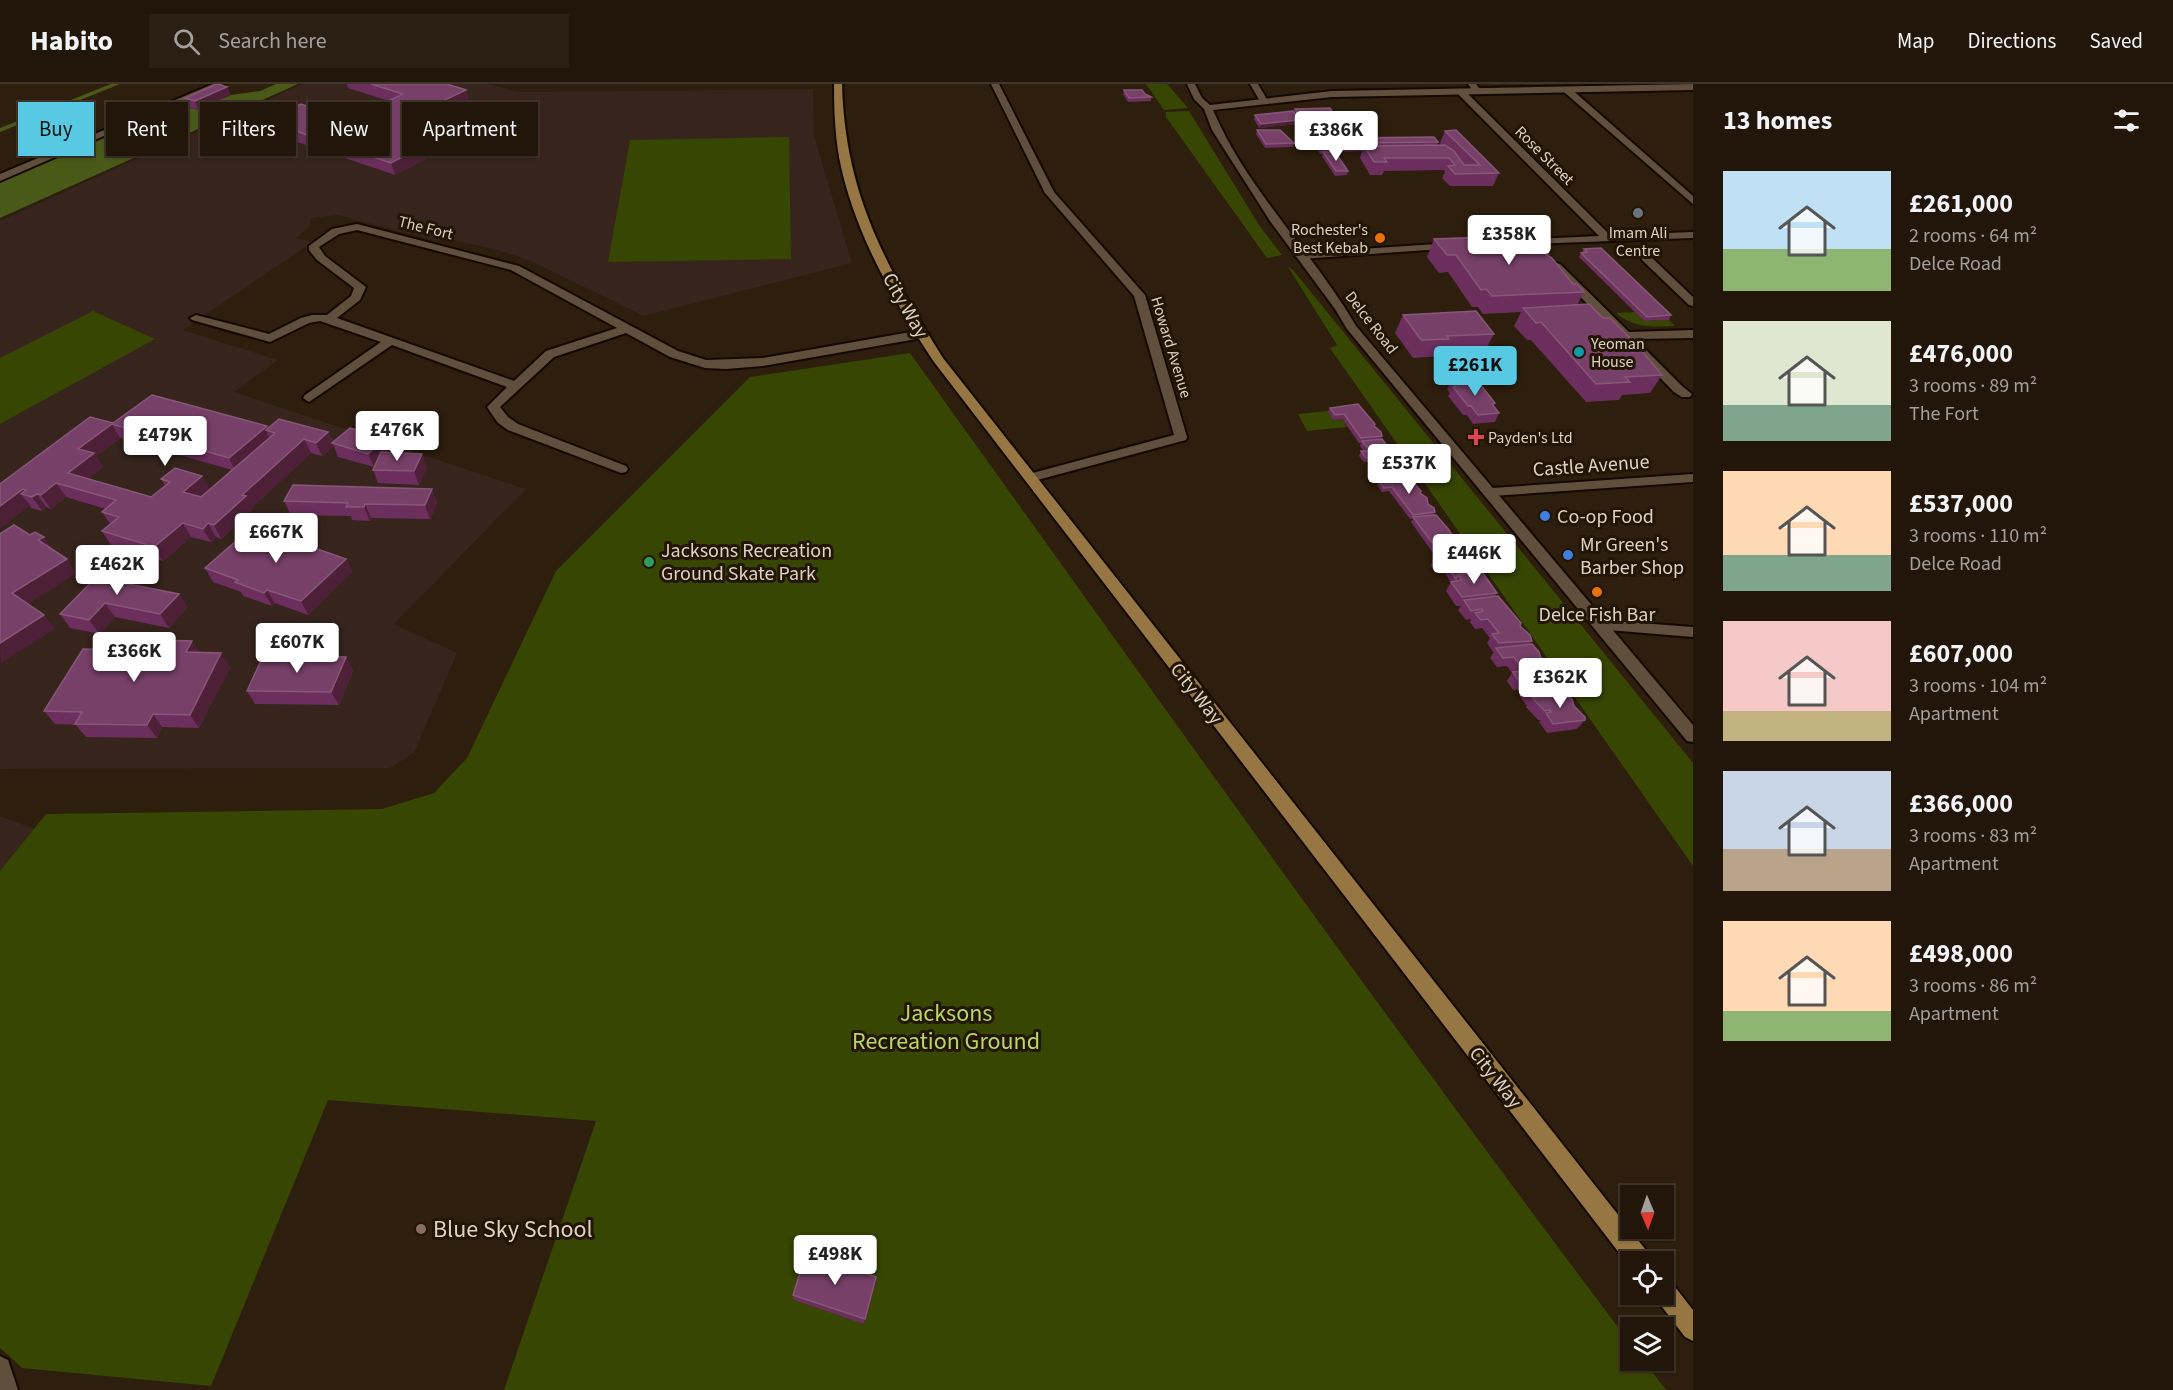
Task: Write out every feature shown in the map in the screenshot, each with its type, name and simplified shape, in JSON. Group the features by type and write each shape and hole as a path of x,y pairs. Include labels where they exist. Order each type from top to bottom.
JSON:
{"main road":[{"name":"City Way","path":"838,84 840,138 855,198 886,270 938,359 1632,1251"},
{"path":"1674,1304 1693,1329"}],"street":[{"path":"0,178 220,84"},
{"name":"Howard Avenue","path":"995,84 1046,187 1065,212 1137,293 1181,437 1030,478"},
{"name":"Delce Road","path":"1191,84 1198,99 1208,108 1211,119 1223,141 1300,256 1353,329 1492,492 1693,736"},
{"path":"1254,84 1264,101"},
{"path":"1362,84 1368,94"},
{"path":"1472,84 1478,92"},
{"path":"1208,108 1332,94 1462,93 1567,90 1591,87 1693,87"},
{"path":"1567,90 1693,201"},
{"name":"Rose Street","path":"1462,93 1607,238"},
{"name":"The Fort","path":"329,319 356,298 360,287 321,258 314,247 336,231 357,227 516,268 684,358 705,364 764,362 922,334"},
{"path":"1496,244 1540,250 1607,238 1693,234"},
{"path":"1300,256 1461,246"},
{"path":"1540,250 1678,389 1686,394"},
{"path":"1646,258 1693,303"},
{"path":"196,318 270,338 304,319 320,317 514,386"},
{"path":"621,469 505,423 493,407 552,353 628,328"},
{"path":"1626,336 1693,334"},
{"path":"309,399 390,341"},
{"name":"Castle Avenue","path":"1492,492 1693,478"},
{"path":"1601,625 1693,632"},
{"path":"0,1368 6,1390"}],"shaded area":[{"path":"302,84 489,84 518,92 813,89 814,136 852,263 644,316 533,262 505,252 442,237 437,241 337,215 311,218 310,226 296,238 313,242 183,330 278,360 234,392 526,489 394,624 457,653 414,753 390,768 0,769 0,221 143,156 188,156 188,136 200,130 200,156 296,156 296,102 262,102"},
{"path":"0,816 35,829 0,871"}],"green space":[{"path":"111,84 120,84 75,102 66,102"},
{"path":"276,84 298,84 258,102 216,102 231,95 260,91"},
{"path":"1146,84 1167,84 1188,108 1164,110"},
{"path":"188,108 200,109 200,128 188,133"},
{"path":"1189,111 1259,225 1282,255 1267,258 1166,117 1166,112"},
{"path":"18,121 18,125 0,132 0,128"},
{"path":"106,136 106,156 138,156 0,218 0,182 60,156 94,156 94,141"},
{"path":"789,137 791,259 608,262 630,140"},
{"path":"1288,267 1293,270 1693,763 1693,866 1330,348 1337,345"},
{"path":"93,311 155,339 0,424 0,358"},
{"path":"1635,312 1644,321 1669,320 1675,326 1636,324 1616,313"},
{"name":"Jacksons Recreation Ground","path":"910,353 1357,974 1620,1330 1620,1371 1652,1371 1666,1390 504,1390 596,1121 328,1100 211,1386 22,1368 0,1348 0,871 46,814 382,809 434,793 467,758 556,571 750,377"},
{"path":"1356,408 1333,420 1342,419 1347,427 1307,431 1298,414"}],"building":[{"path":"217,84 227,87 195,101 185,98"},
{"path":"371,84 447,84 466,90 440,102 402,102 402,156 404,156 391,163 370,156 390,156 390,102 386,102 403,94"},
{"path":"1124,90 1142,90 1151,97 1129,98"},
{"path":"301,104 308,106 308,135 296,131 296,106"},
{"path":"1330,108 1336,118 1325,117 1326,121 1302,122 1295,109"},
{"path":"1293,111 1299,120 1261,124 1255,115"},
{"path":"1257,130 1280,130 1294,143 1266,144"},
{"path":"1456,130 1499,173 1455,174 1448,166 1455,165 1449,158 1384,158 1387,162 1374,162 1364,146 1445,145 1454,151 1464,165 1480,165 1445,131"},
{"path":"1434,137 1438,142 1347,143 1343,138"},
{"path":"1316,141 1328,141 1334,149 1322,149"},
{"path":"1323,152 1335,152 1348,171 1336,171"},
{"path":"1516,236 1529,238 1540,250 1544,250 1548,254 1545,254 1552,258 1573,284 1577,284 1584,292 1492,296 1486,289 1481,290 1456,255 1447,255 1434,239"},
{"path":"1601,248 1671,315 1647,317 1581,253 1587,252 1584,249"},
{"path":"1589,304 1603,318 1610,318 1638,346 1626,347 1631,352 1642,351 1662,375 1625,377 1630,382 1596,384 1541,322 1536,323 1523,308"},
{"path":"1476,311 1494,334 1447,336 1449,339 1421,340 1403,315"},
{"path":"1472,379 1477,386 1481,385 1495,403 1492,404 1499,413 1478,415 1453,387 1456,387 1451,380"},
{"path":"152,395 267,426 229,458 112,424 78,449 94,453 68,473 151,497 170,482 161,479 175,468 202,476 183,492 201,497 275,433 266,430 279,419 328,432 316,443 304,439 242,495 246,496 214,525 208,523 203,529 183,523 154,547 102,531 119,517 102,512 116,500 56,483 41,495 37,494 32,497 21,494 26,490 23,489 0,506 0,484 90,417 113,423"},
{"path":"1358,404 1382,436 1361,438 1344,414 1335,415 1330,408"},
{"path":"350,428 385,438 368,454 332,443"},
{"path":"1382,439 1407,472 1379,477 1372,467 1379,466 1372,457 1366,458 1361,451 1370,451 1362,441"},
{"path":"381,452 422,454 414,471 373,470"},
{"path":"1408,476 1421,491 1420,493 1427,498 1428,504 1434,508 1435,512 1413,515 1392,487 1384,488 1379,481"},
{"path":"293,485 432,489 425,505 365,504 364,507 346,507 348,503 284,501"},
{"path":"1436,515 1449,530 1464,554 1442,556 1413,517"},
{"path":"14,525 30,535 35,532 44,537 38,540 67,559 12,593 44,615 0,643 0,534"},
{"path":"253,526 292,539 298,534 312,539 306,545 346,559 301,601 267,590 264,593 235,582 238,580 205,568"},
{"path":"1465,557 1478,572 1458,575 1456,579 1446,567 1439,568 1433,560"},
{"path":"106,567 134,572 123,583 179,594 160,614 105,603 89,620 60,614"},
{"path":"1482,572 1497,593 1462,597 1451,582 1462,580 1458,575"},
{"path":"1498,596 1521,623 1520,626 1530,635 1532,641 1499,643 1492,634 1499,633 1488,619 1481,620 1475,613 1483,611 1482,609 1471,611 1464,600"},
{"path":"124,639 192,641 186,652 221,653 190,715 153,714 147,725 75,724 82,712 44,711 83,649 118,650"},
{"path":"1532,644 1541,658 1546,660 1547,666 1555,674 1554,677 1562,683 1566,693 1532,696 1525,686 1535,685 1530,679 1519,681 1513,672 1524,671 1514,657 1503,658 1496,648"},
{"path":"263,656 346,657 331,692 247,691"},
{"path":"1567,696 1572,699 1574,706 1585,717 1585,720 1553,724 1546,713 1551,712 1550,710 1545,711 1532,698"},
{"path":"806,1253 876,1277 865,1319 793,1295"}],"place":[{"name":"Imam Ali Centre","path":"1638,213"},
{"name":"Rochester's Best Kebab","path":"1380,238"},
{"name":"Yeoman House","path":"1579,352"},
{"name":"Payden's Ltd","path":"1476,437"},
{"name":"Co-op Food","path":"1545,516"},
{"name":"Mr Green's Barber Shop","path":"1568,555"},
{"name":"Jacksons Recreation Ground Skate Park","path":"649,562"},
{"name":"Delce Fish Bar","path":"1597,592"},
{"name":"Blue Sky School","path":"421,1229"}]}
